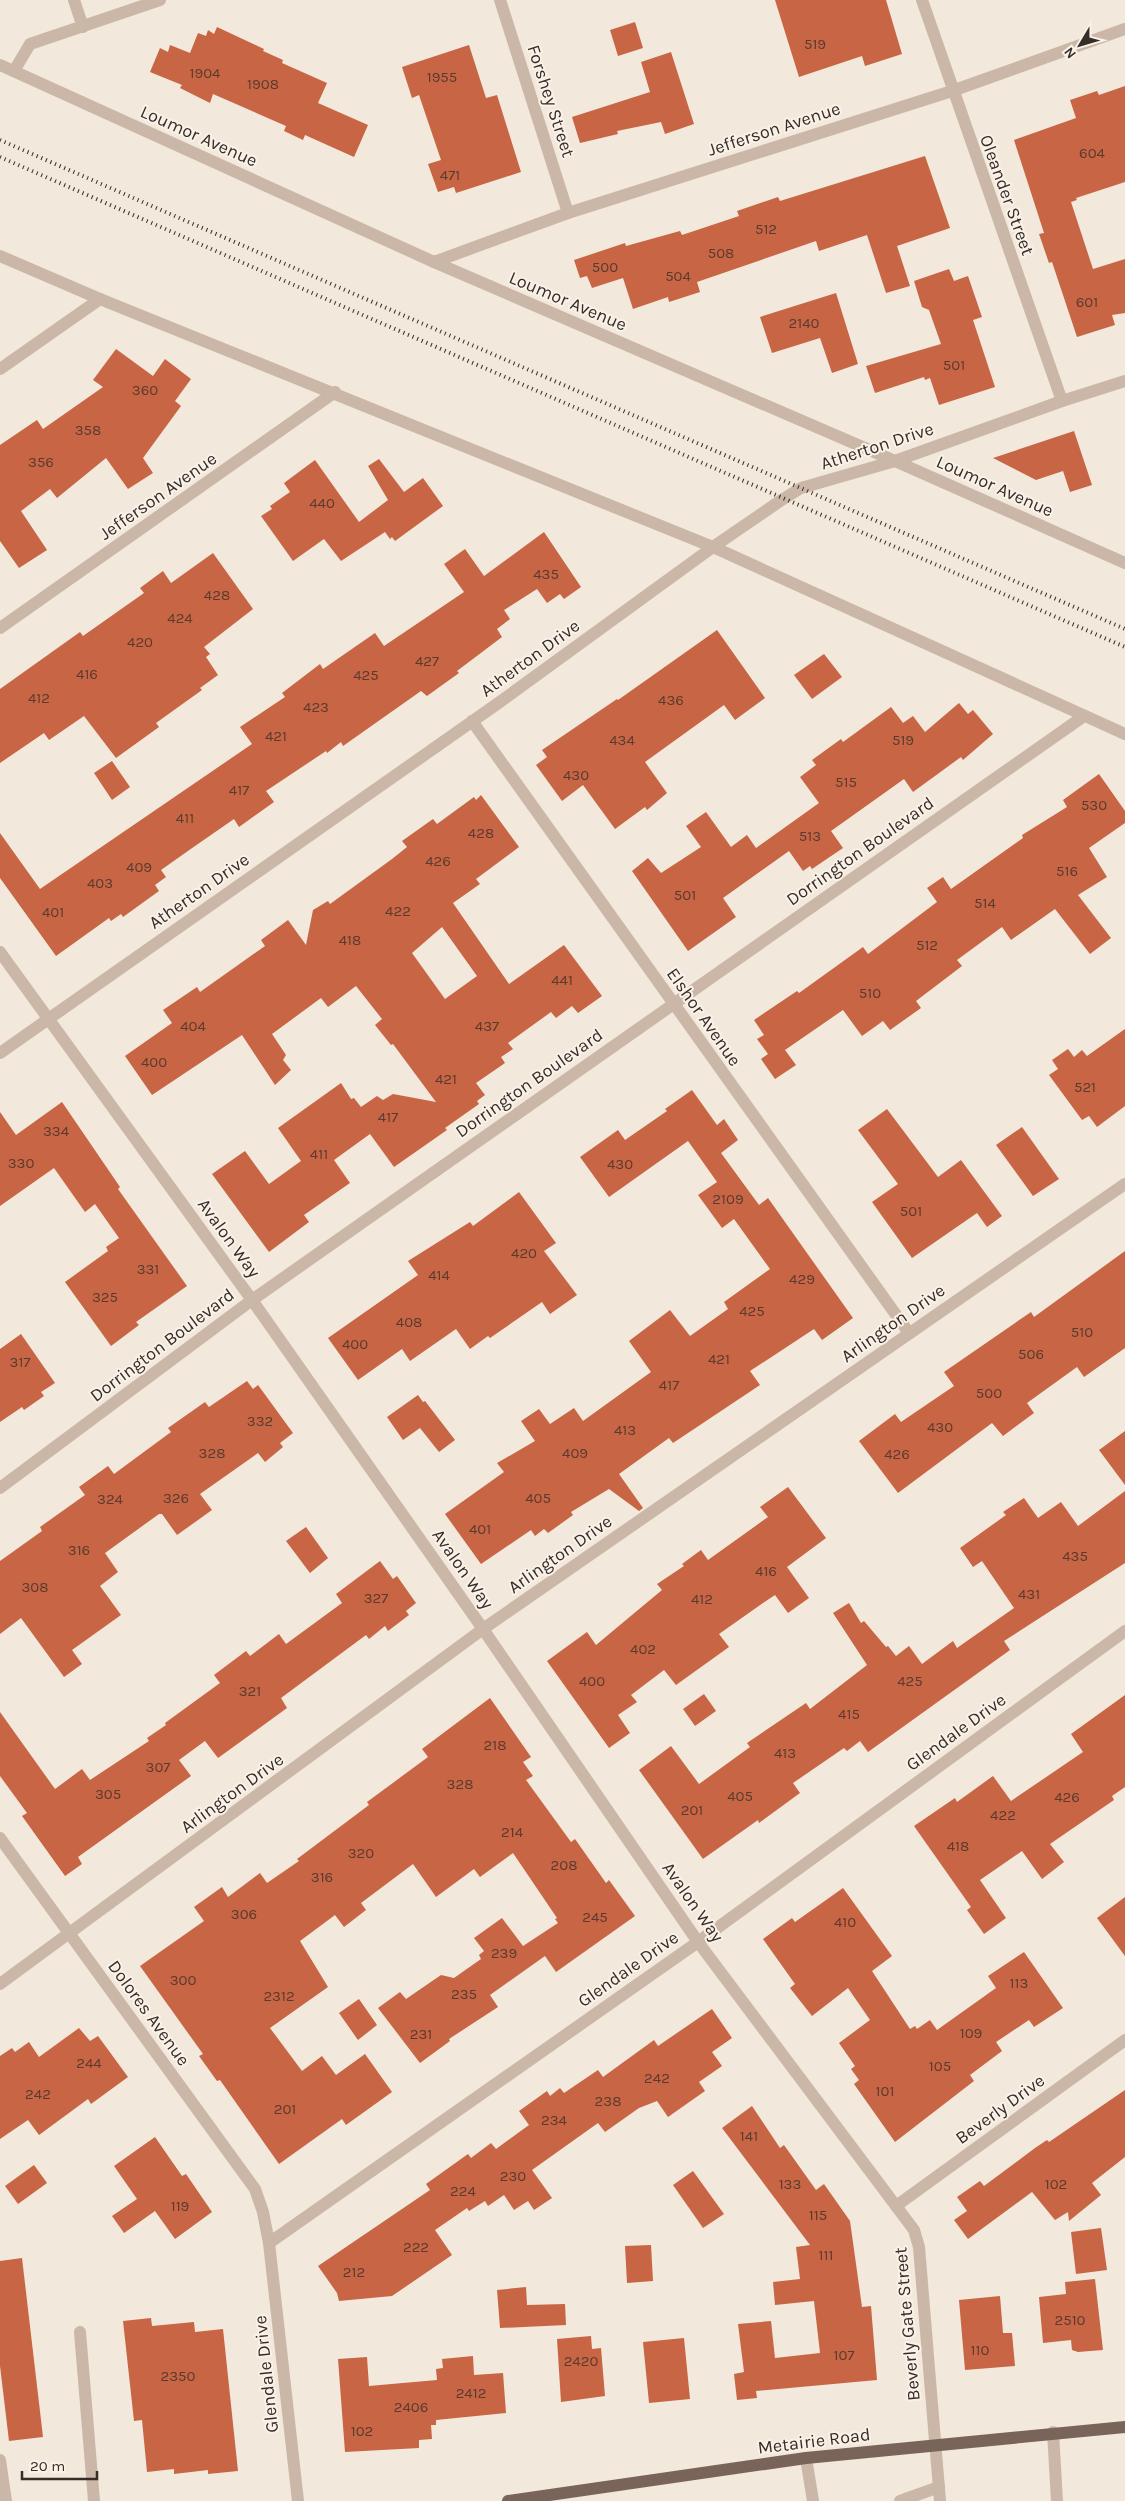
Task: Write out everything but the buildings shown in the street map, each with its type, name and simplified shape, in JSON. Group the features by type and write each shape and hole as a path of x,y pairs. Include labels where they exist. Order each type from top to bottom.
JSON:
{"main road":[{"name":"Metairie Road","path":"508,2501 806,2458 1053,2432 1125,2427"}],"street":[{"path":"74,0 83,26"},
{"path":"14,71 30,44 160,0"},
{"name":"Forshey Street","path":"500,0 568,213"},
{"name":"Oleander Street","path":"922,0 952,91 1062,401"},
{"name":"Jefferson Avenue","path":"434,262 568,213 952,91 1125,29"},
{"name":"Loumor Avenue","path":"0,65 434,262 895,461 1125,564"},
{"path":"0,256 100,299 335,392 713,547 1125,734"},
{"path":"0,369 100,299"},
{"name":"Atherton Drive","path":"0,1053 472,721 713,547 801,488 895,461 1062,401 1125,381"},
{"name":"Jefferson Avenue","path":"0,628 335,392"},
{"name":"Dorrington Boulevard","path":"0,1488 252,1300 672,1003 1084,716"},
{"name":"Elshor Avenue","path":"472,721 909,1333"},
{"name":"Avalon Way","path":"0,952 252,1300 483,1629 698,1942 896,2206"},
{"name":"Arlington Drive","path":"0,1984 483,1629 1125,1184"},
{"name":"Glendale Drive","path":"269,2242 698,1942 1125,1631"},
{"name":"Dolores Avenue","path":"0,1838 255,2189 263,2212"},
{"name":"Beverly Drive","path":"896,2206 1125,2040"},
{"name":"Beverly Gate Street","path":"896,2206 914,2230 918,2247 940,2501"},
{"name":"Glendale Drive","path":"263,2212 269,2242 298,2501"},
{"path":"80,2332 94,2501"},
{"path":"1053,2432 1056,2501"},
{"path":"806,2458 813,2501"},
{"path":"0,2460 6,2501"},
{"path":"900,2501 939,2487"}],"railway":[{"path":"0,140 1125,629"},
{"path":"0,157 1125,647"}]}
